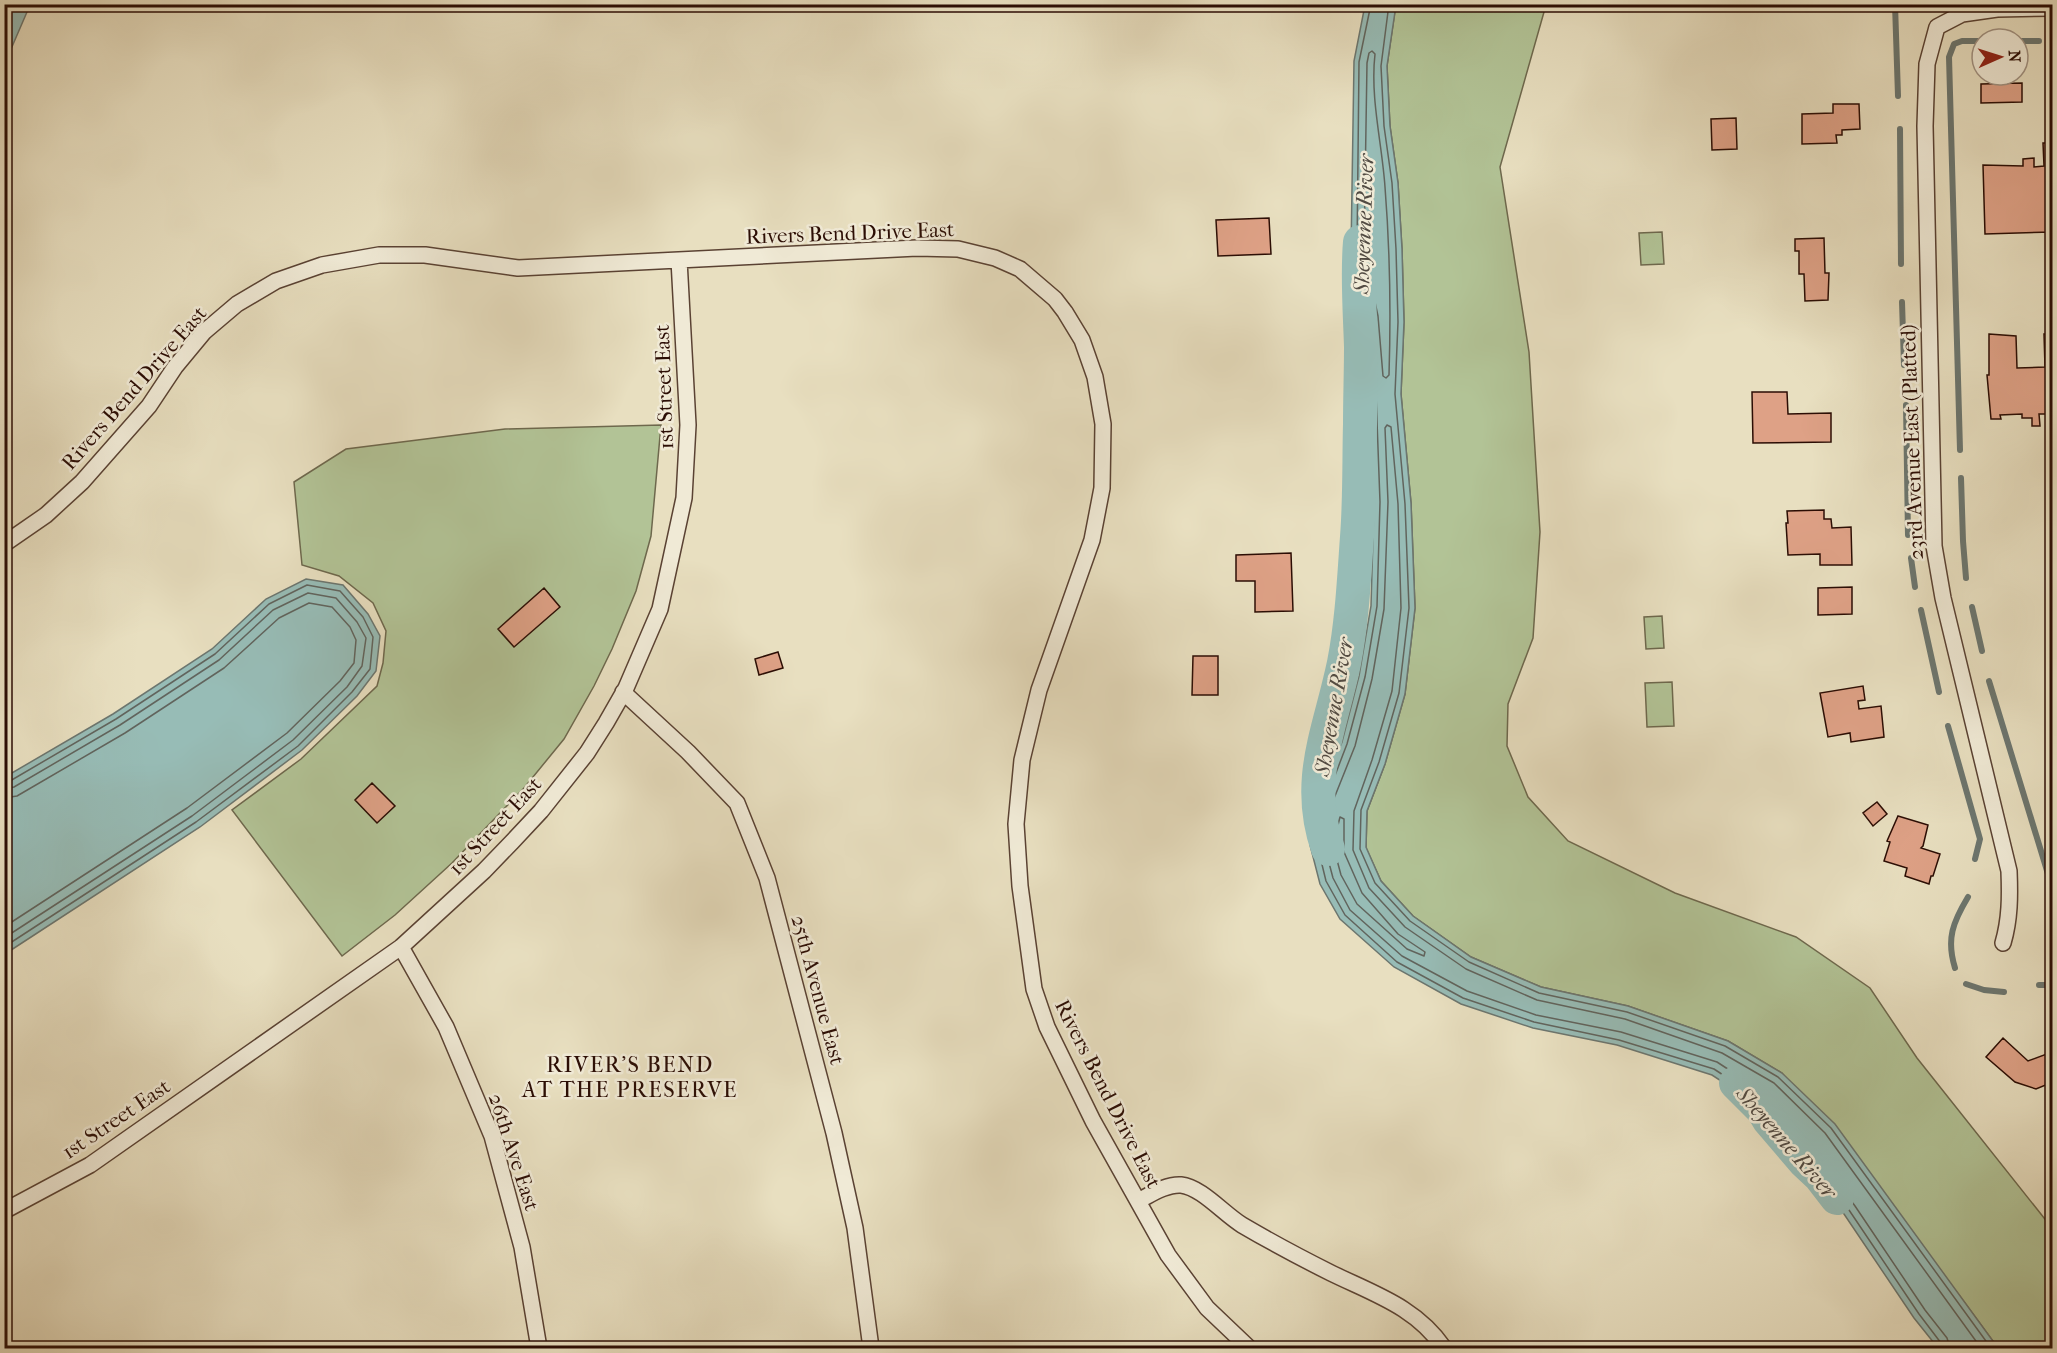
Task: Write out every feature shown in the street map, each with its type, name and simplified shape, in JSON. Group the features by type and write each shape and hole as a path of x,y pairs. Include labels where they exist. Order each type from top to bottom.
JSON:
{"street":[{"name":"23rd Avenue East (Platted)","path":"2003,943 2011,902 2009,871 1943,598 1934,546 1925,126 1927,64 1937,27 1962,14 1997,9 2052,8"},
{"name":"Rivers Bend Drive East","path":"4,544 46,516 82,482 149,406 175,367 204,333 237,304 276,281 322,265 379,255 425,255 518,268 906,249 958,249 995,258 1020,269 1055,298 1082,340 1095,377 1103,424 1102,488 1092,540 1039,690 1022,760 1016,824 1017,844 1020,886 1034,988 1047,1026 1088,1111 1168,1255 1207,1308 1249,1348"},
{"name":"1st Street East","path":"4,1211 90,1165 401,946 484,872 541,811 587,753 623,692 660,609 684,498 688,425 679,260"},
{"name":"25th Avenue East","path":"623,692 688,752 737,803 767,878 834,1133 855,1228 871,1348"},
{"name":"26th Ave East","path":"401,946 446,1027 492,1136 522,1247 539,1348"},
{"path":"1138,1201 1165,1188 1180,1185 1198,1191 1229,1217 1286,1250 1409,1311 1432,1332 1444,1348"}],"green space":[{"path":"1396,4 1546,5 1500,167 1529,352 1540,532 1533,638 1508,704 1507,746 1528,797 1568,841 1675,893 1796,937 1870,988 1917,1058 2052,1228 2052,1348 1998,1348 1959,1295 1782,1073 1728,1041 1628,1006 1541,987 1471,957 1413,916 1381,881 1366,848 1367,811 1385,764 1405,694 1415,608 1411,503 1401,394 1404,322 1402,249 1398,183 1390,126 1387,66"},
{"path":"1662,232 1664,264 1641,265 1639,233"},
{"path":"661,425 651,536 636,591 594,686 564,739 524,788 452,863 395,915 342,956 232,810 301,759 377,686 383,663 386,631 373,603 339,576 302,565 294,482 346,449 505,429"},
{"path":"1662,616 1664,648 1646,649 1644,617"},
{"path":"1672,682 1674,726 1647,727 1645,683"}],"water":[{"path":"4,5 30,5 5,63"},
{"path":"1365,5 1396,5 1387,66 1390,126 1398,183 1402,249 1404,322 1401,394 1411,503 1415,608 1405,694 1385,764 1367,811 1366,847 1381,881 1413,916 1471,957 1541,987 1628,1006 1728,1041 1782,1073 1835,1124 1998,1348 1938,1348 1914,1318 1844,1214 1797,1151 1755,1103 1712,1075 1617,1045 1533,1028 1461,1004 1394,967 1340,919 1320,884 1310,845 1320,797 1342,742 1359,676 1371,606 1374,502 1370,395 1365,318 1351,252 1354,61"},
{"path":"306,579 343,585 368,614 380,636 376,671 357,696 302,750 200,827 5,954 5,777 113,714 212,649 266,599"}],"building":[{"path":"1981,87 2022,87 2022,102 1981,103"},
{"path":"1833,104 1859,104 1860,129 1842,130 1842,135 1836,135 1837,143 1802,144 1802,114 1833,113"},
{"path":"1736,118 1737,149 1712,150 1711,119"},
{"path":"2043,143 2052,143 2052,232 1985,234 1983,165 2023,166 2023,159 2034,158 2034,167 2044,166"},
{"path":"1269,218 1271,254 1218,256 1216,220"},
{"path":"1824,238 1825,273 1829,273 1828,300 1805,301 1804,274 1799,274 1799,251 1795,251 1795,239"},
{"path":"1989,334 2016,336 2017,368 2045,367 2044,334 2052,334 2052,414 2039,414 2040,426 2032,426 2032,418 2022,418 2022,414 2000,415 2001,419 1991,419 1987,375 1989,375"},
{"path":"1752,392 1787,392 1788,414 1831,413 1831,442 1753,443"},
{"path":"1824,510 1824,519 1831,519 1832,528 1851,527 1852,565 1820,565 1820,554 1788,555 1787,511"},
{"path":"1291,553 1293,611 1255,612 1255,581 1236,581 1236,555"},
{"path":"1852,587 1852,614 1818,615 1818,588"},
{"path":"544,588 560,607 514,647 498,629"},
{"path":"778,652 783,668 759,675 755,659"},
{"path":"1193,656 1218,656 1218,695 1192,695"},
{"path":"1863,686 1865,700 1858,701 1859,709 1881,706 1884,737 1851,742 1850,733 1828,737 1820,693"},
{"path":"372,783 395,806 377,823 355,800"},
{"path":"1877,802 1887,814 1873,826 1863,813"},
{"path":"1898,816 1928,825 1921,848 1940,854 1929,884 1905,876 1907,868 1884,861 1890,842 1887,841"},
{"path":"2003,1038 2028,1061 2052,1052 2052,1090 2050,1091 2048,1084 2036,1089 2015,1082 1986,1057"}],"waterway":[{"path":"1895,4 1898,96"},
{"path":"1960,450 1949,57 1954,44 1970,41"},
{"path":"2030,41 2039,41"},
{"path":"1900,129 1901,264"},
{"name":"Sheyenne River","path":"1328,849 1321,824 1318,800 1319,778 1326,734 1344,663 1349,632 1358,523 1360,242"},
{"path":"1902,302 1904,365"},
{"path":"1906,405 1908,535"},
{"path":"1961,478 1966,578"},
{"path":"1911,558 1915,587"},
{"path":"1972,607 1982,651"},
{"path":"1921,610 1939,692"},
{"path":"1989,681 2052,887"},
{"path":"1948,726 1980,839 1975,859"},
{"path":"1955,968 1951,948 1952,931 1968,897"},
{"path":"1966,984 1984,990 2004,992"},
{"path":"2039,985 2052,985"},
{"name":"Sheyenne River","path":"1736,1083 1763,1110 1769,1120 1837,1198"}],"district":[{"name":"RIVER'S BEND AT THE PRESERVE","path":"630,1076"}]}
